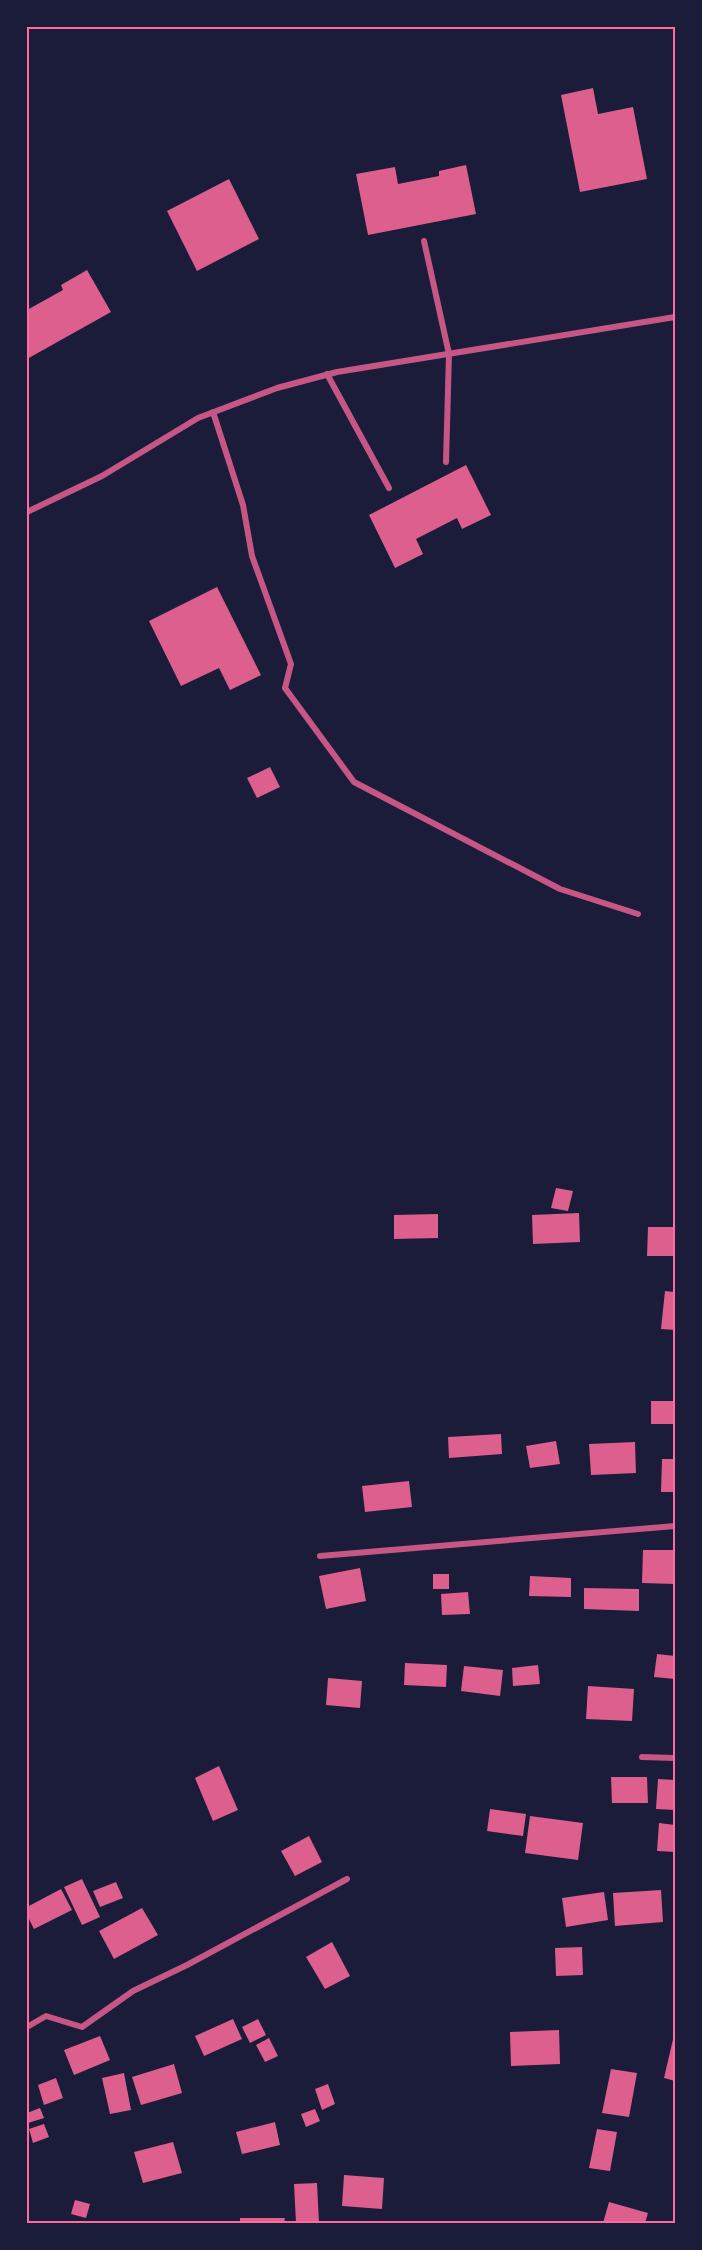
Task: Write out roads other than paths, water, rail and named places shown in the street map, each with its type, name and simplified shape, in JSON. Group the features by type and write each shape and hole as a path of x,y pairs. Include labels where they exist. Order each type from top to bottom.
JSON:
{"street":[{"path":"424,241 449,354 446,462"},
{"path":"27,512 102,476 198,418 277,388 327,374 675,317"},
{"path":"327,374 389,488"},
{"path":"213,412 243,505 252,556 291,664 285,688 354,782 560,889 638,914"},
{"path":"320,1556 675,1526"},
{"path":"642,1756 675,1758"},
{"path":"27,2027 46,2016 82,2027 133,1992 347,1879"}]}
